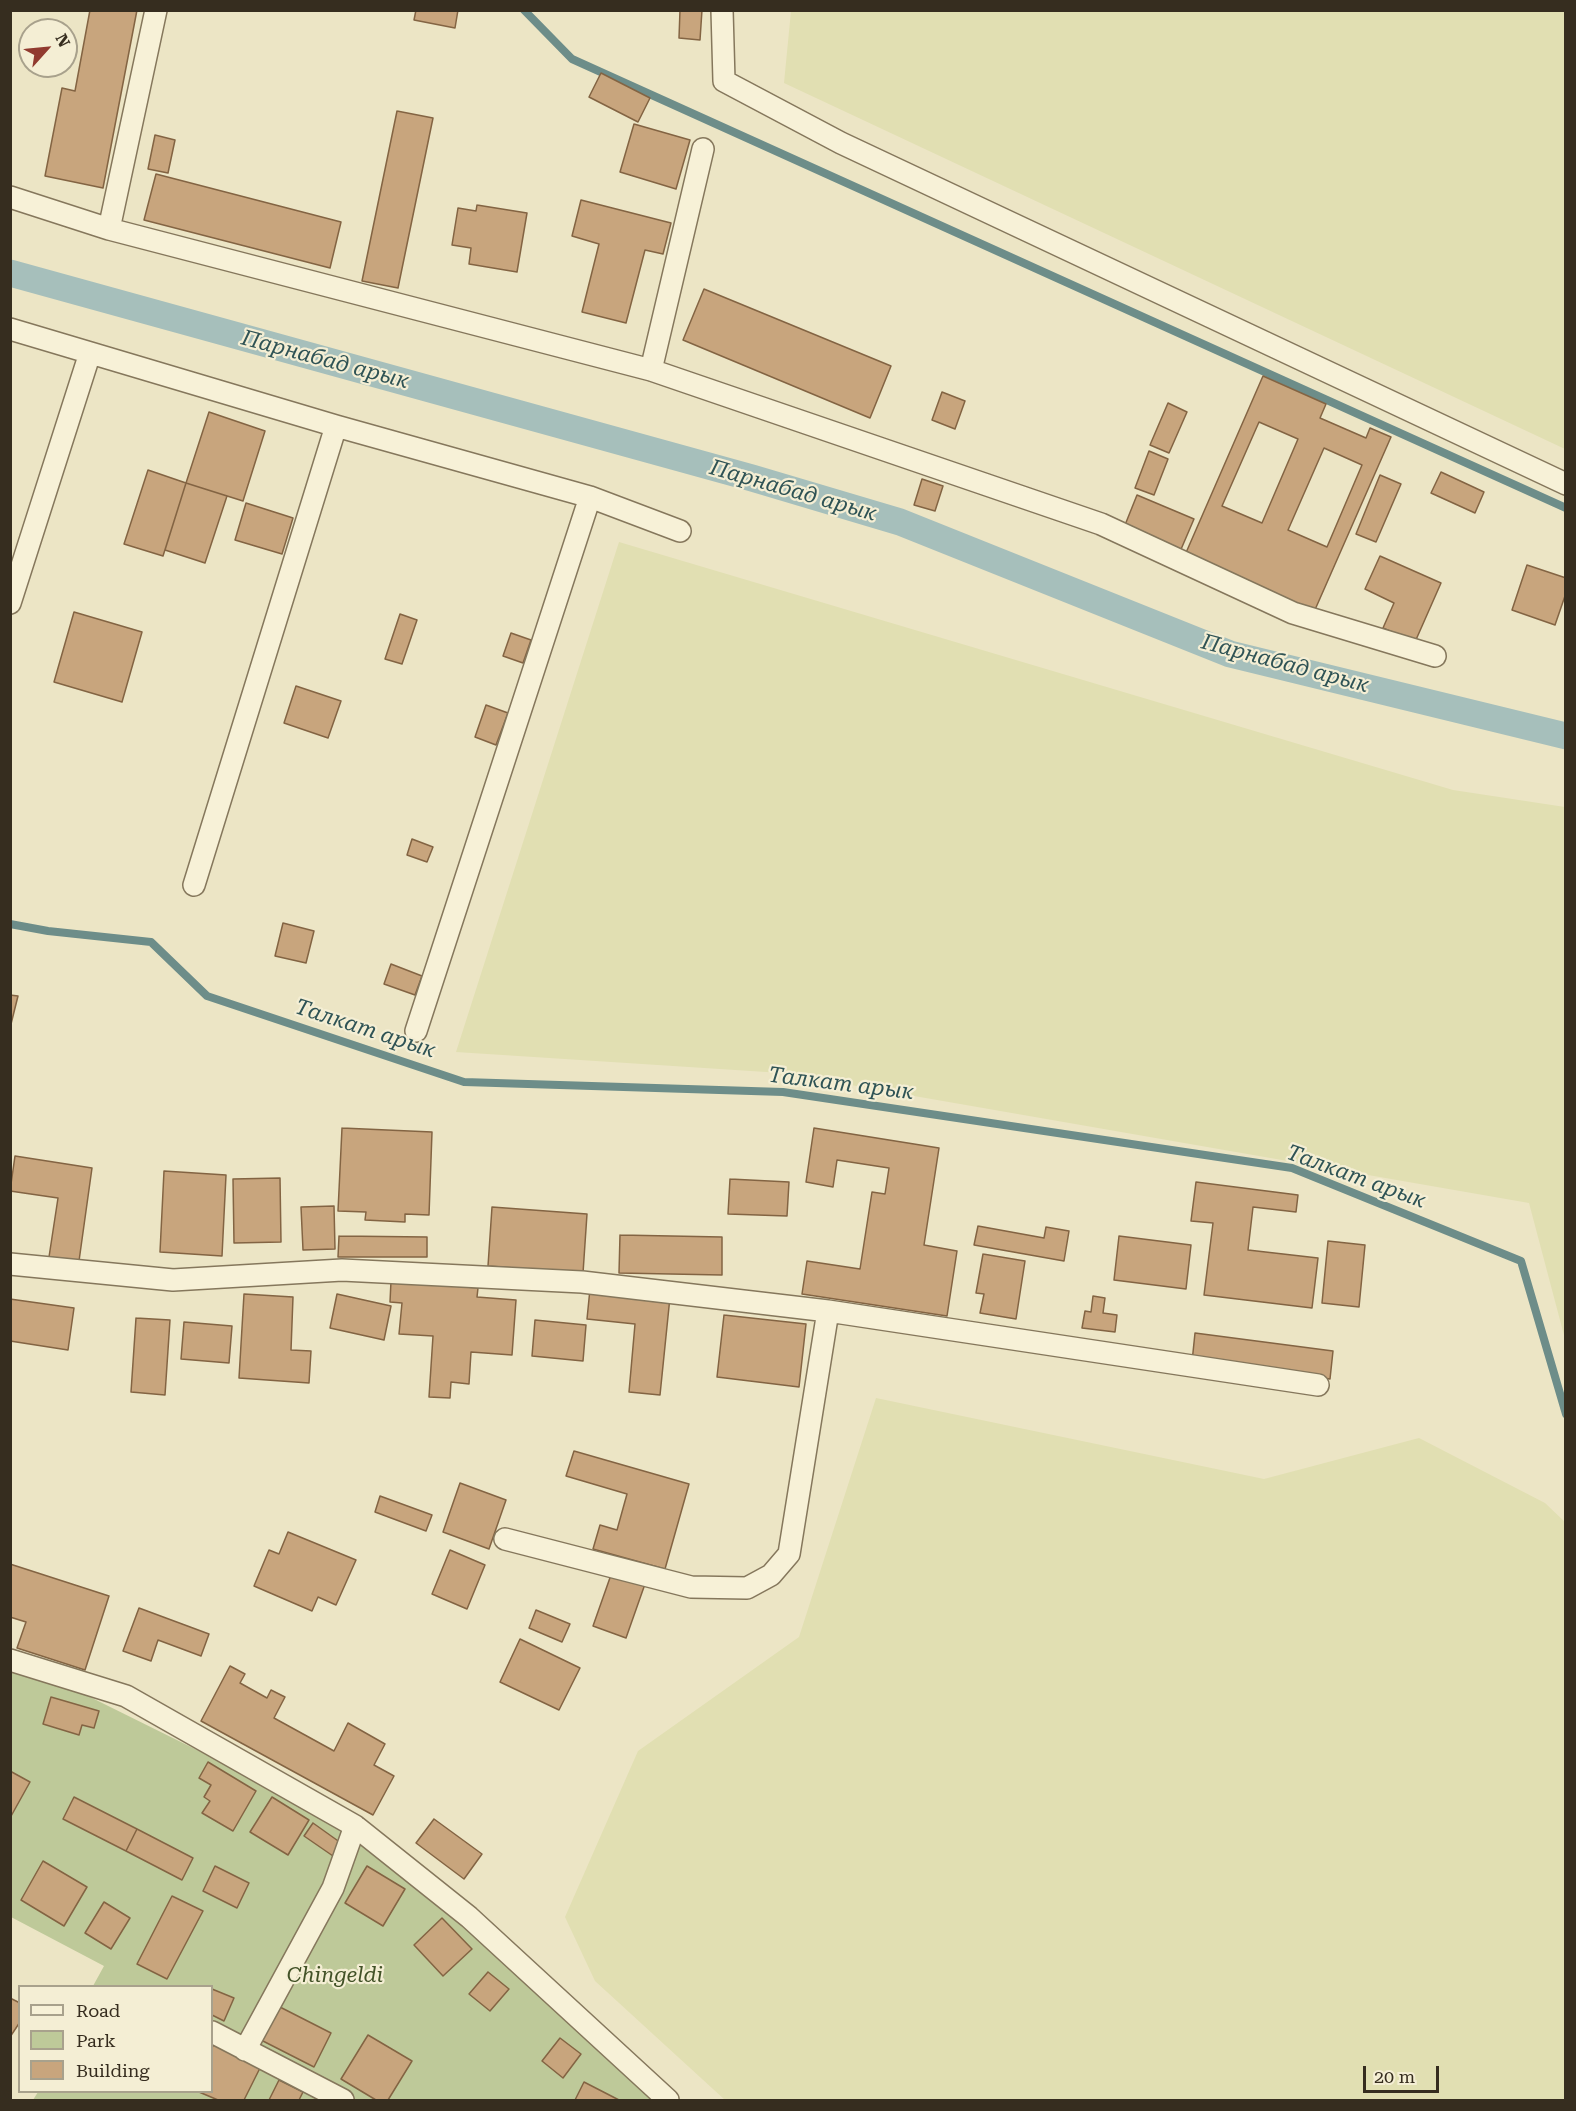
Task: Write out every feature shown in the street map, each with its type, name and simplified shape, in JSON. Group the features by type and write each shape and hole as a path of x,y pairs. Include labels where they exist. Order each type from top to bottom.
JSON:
{"street":[{"path":"110,229 156,10"},
{"path":"722,10 724,81 841,143 1566,484"},
{"path":"651,370 703,149"},
{"path":"10,197 110,229 651,370 1101,524 1293,614 1435,656"},
{"path":"10,328 336,426 590,497 680,531"},
{"path":"10,603 90,353"},
{"path":"194,885 336,426"},
{"path":"416,1031 590,497"},
{"path":"10,1264 173,1280 342,1270 582,1282 828,1311 1318,1385"},
{"path":"505,1539 691,1587 747,1588 771,1575 789,1554 828,1311"},
{"path":"10,1660 126,1696 355,1826 468,1917 668,2100"},
{"path":"245,2050 333,1888 355,1826"},
{"path":"213,2033 344,2100"}],"shaded area":[{"path":"791,11 1566,11 1565,449 784,83"},
{"path":"619,542 1453,790 1565,807 1565,1339 1529,1203 782,1073 456,1052"},
{"path":"876,1398 1264,1479 1419,1438 1545,1503 1566,1523 1565,2100 725,2100 595,1981 565,1917 638,1751 799,1637"}],"green space":[{"name":"Chingeldi","path":"10,1671 84,1694 294,1798 469,1917 666,2100 33,2100 37,2093 213,2093 213,1985 94,1985 104,1966 11,1917"}],"building":[{"path":"90,10 137,10 103,188 45,176 62,88 75,91"},
{"path":"416,10 458,10 455,28 414,20"},
{"path":"680,10 702,10 700,40 679,38"},
{"path":"601,73 650,98 638,122 589,97"},
{"path":"397,111 433,118 398,288 362,281"},
{"path":"634,124 690,140 676,189 620,172"},
{"path":"155,135 175,140 168,173 148,169"},
{"path":"156,174 341,222 330,268 144,220"},
{"path":"581,200 671,223 663,254 645,250 626,323 582,312 599,244 572,236"},
{"path":"477,205 527,213 517,272 469,264 471,248 452,245 458,208 476,211"},
{"path":"704,289 891,366 870,418 683,340"},
{"path":"1263,376 1326,404 1320,418 1366,438 1370,428 1391,437 1314,612 1185,555","holes":["1259,422 1298,439 1262,523 1222,506","1324,448 1362,465 1327,547 1288,530"]},
{"path":"942,392 965,401 955,429 932,420"},
{"path":"1168,403 1187,412 1169,453 1150,445"},
{"path":"209,412 265,431 243,501 186,483"},
{"path":"1149,451 1168,459 1154,495 1135,488"},
{"path":"148,470 186,483 163,556 124,544"},
{"path":"1441,472 1484,492 1475,513 1431,493"},
{"path":"1380,475 1401,484 1376,542 1356,534"},
{"path":"922,479 943,486 935,511 914,505"},
{"path":"186,483 227,496 205,563 165,550"},
{"path":"1137,495 1194,519 1179,554 1123,530"},
{"path":"246,503 293,518 282,554 235,540"},
{"path":"1380,556 1441,583 1415,642 1383,628 1394,603 1365,589"},
{"path":"1527,565 1566,578 1566,593 1555,625 1512,610"},
{"path":"74,612 142,632 122,702 54,682"},
{"path":"400,614 417,620 402,664 385,659"},
{"path":"511,633 531,640 523,663 503,656"},
{"path":"296,686 341,701 328,738 284,723"},
{"path":"486,705 508,713 496,745 475,737"},
{"path":"412,839 433,847 427,862 407,855"},
{"path":"283,923 314,931 306,963 275,956"},
{"path":"391,964 422,976 415,995 384,984"},
{"path":"10,995 18,996 10,1028"},
{"path":"342,1128 432,1132 429,1215 405,1214 405,1222 365,1220 366,1212 338,1211"},
{"path":"814,1128 939,1148 924,1245 957,1251 947,1316 802,1294 807,1261 860,1269 872,1192 885,1194 889,1168 837,1160 833,1187 806,1182"},
{"path":"15,1156 92,1168 79,1261 49,1257 58,1198 10,1191"},
{"path":"164,1171 226,1175 222,1256 160,1252"},
{"path":"280,1178 281,1242 234,1243 233,1179"},
{"path":"730,1179 789,1182 787,1216 728,1214"},
{"path":"1196,1182 1298,1195 1296,1212 1253,1207 1248,1250 1318,1258 1312,1308 1204,1295 1213,1223 1191,1221"},
{"path":"334,1206 335,1249 303,1250 301,1207"},
{"path":"492,1207 587,1214 583,1273 488,1266"},
{"path":"978,1226 1044,1238 1046,1227 1069,1231 1064,1261 974,1245"},
{"path":"620,1235 722,1237 722,1275 619,1273"},
{"path":"339,1236 427,1237 427,1257 338,1257"},
{"path":"1119,1236 1191,1245 1186,1289 1114,1280"},
{"path":"1328,1241 1365,1245 1359,1307 1322,1303"},
{"path":"983,1254 1025,1261 1016,1319 980,1313 984,1294 976,1293"},
{"path":"391,1281 478,1288 477,1297 516,1300 512,1355 471,1352 469,1384 451,1382 450,1398 429,1397 433,1336 399,1334 402,1303 390,1302"},
{"path":"590,1289 670,1297 660,1395 629,1392 635,1324 587,1319"},
{"path":"244,1294 293,1297 291,1350 311,1351 309,1383 239,1378"},
{"path":"337,1294 391,1306 384,1340 330,1328"},
{"path":"1093,1296 1105,1298 1103,1313 1117,1315 1115,1332 1082,1328 1085,1311 1091,1312"},
{"path":"10,1299 74,1308 68,1350 10,1341"},
{"path":"724,1315 806,1324 799,1387 717,1377"},
{"path":"136,1318 170,1320 165,1395 131,1392"},
{"path":"535,1320 586,1325 583,1361 532,1356"},
{"path":"184,1322 232,1326 229,1363 181,1359"},
{"path":"1195,1333 1333,1351 1330,1379 1192,1362"},
{"path":"574,1451 689,1484 665,1569 593,1549 600,1525 617,1530 627,1494 566,1476"},
{"path":"460,1483 506,1500 489,1549 443,1532"},
{"path":"380,1496 432,1515 426,1531 375,1512"},
{"path":"288,1532 356,1560 336,1605 318,1597 312,1611 254,1586 269,1550 279,1554"},
{"path":"450,1550 485,1565 467,1609 432,1594"},
{"path":"10,1564 109,1596 85,1670 17,1648 26,1622 10,1617"},
{"path":"612,1572 645,1584 626,1638 593,1626"},
{"path":"139,1608 209,1634 201,1656 158,1640 151,1661 123,1651"},
{"path":"536,1610 570,1624 562,1642 529,1628"},
{"path":"520,1639 580,1668 559,1710 500,1682"},
{"path":"230,1666 245,1674 240,1683 267,1698 271,1690 285,1697 274,1718 334,1751 348,1723 385,1744 374,1765 394,1776 373,1815 201,1721"},
{"path":"51,1697 99,1711 94,1728 82,1725 79,1735 43,1724"},
{"path":"208,1762 256,1791 233,1831 202,1813 210,1801 204,1797 211,1785 199,1778"},
{"path":"10,1771 30,1782 10,1818"},
{"path":"74,1797 137,1829 126,1851 63,1819"},
{"path":"272,1797 309,1820 288,1855 250,1832"},
{"path":"434,1819 482,1854 464,1879 416,1843"},
{"path":"313,1823 341,1843 333,1856 304,1836"},
{"path":"137,1829 193,1858 182,1880 126,1851"},
{"path":"43,1861 87,1887 64,1926 21,1900"},
{"path":"215,1866 249,1883 237,1908 203,1891"},
{"path":"367,1866 405,1889 383,1926 345,1903"},
{"path":"172,1896 203,1911 167,1979 137,1964"},
{"path":"104,1902 130,1918 111,1949 85,1933"},
{"path":"442,1918 472,1949 443,1976 414,1945"},
{"path":"488,1972 509,1989 490,2011 469,1994"},
{"path":"213,1989 234,1998 224,2021 213,2016"},
{"path":"10,1998 18,2002 18,2025 10,2037"},
{"path":"276,2005 331,2033 314,2067 259,2039"},
{"path":"368,2035 412,2061 388,2100 376,2100 341,2079"},
{"path":"560,2038 581,2054 563,2078 542,2061"},
{"path":"215,2041 262,2064 244,2100 218,2100 201,2093 213,2093 213,2046"},
{"path":"279,2080 303,2092 299,2100 269,2100"},
{"path":"584,2082 619,2100 575,2100"}],"waterway":[{"path":"524,10 572,59 1566,508"},
{"name":"Парнабад арык","path":"10,273 752,478 900,522 1230,654 1566,736"},
{"name":"Талкат арык","path":"10,924 48,931 151,942 207,996 464,1082 783,1092 1292,1168 1521,1261 1566,1414"}]}
